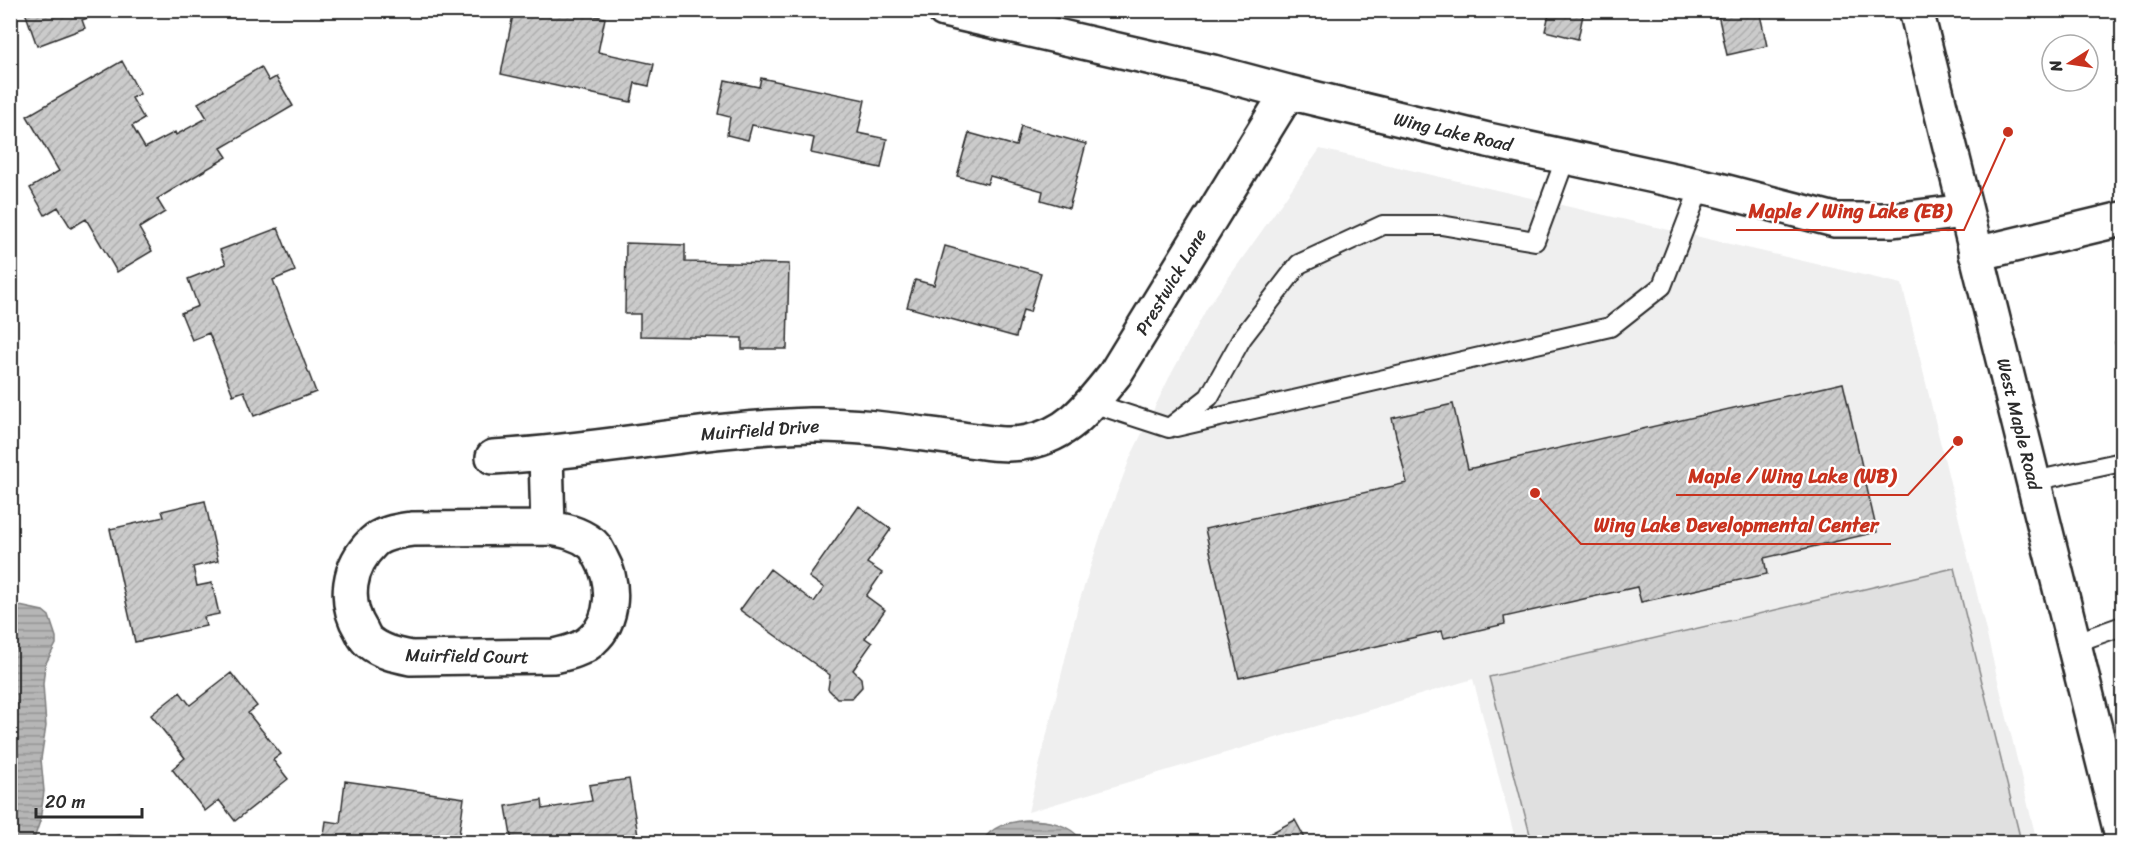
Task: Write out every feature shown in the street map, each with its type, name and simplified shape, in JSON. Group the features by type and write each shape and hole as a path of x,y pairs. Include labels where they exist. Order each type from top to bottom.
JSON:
{"street":[{"name":"Wing Lake Road","path":"944,10 1214,72 1287,92 1488,140 1701,185 1835,220 1893,220 1965,212"},
{"name":"West Maple Road","path":"1916,10 2122,837"},
{"name":"Prestwick Lane","path":"1027,442 1049,436 1068,426 1092,403 1115,374 1287,92"},
{"path":"1976,254 2122,219"},
{"name":"Muirfield Drive","path":"493,457 546,454 756,428 810,425 851,426 998,443 1027,442"},
{"path":"546,454 548,528"},
{"name":"Muirfield Court","path":"548,528 572,531 593,544 604,564 611,585 609,610 604,627 592,641 574,651 554,656 411,658 389,654 367,641 354,620 349,594 355,565 374,540 390,533 412,529 548,528"}],"lane":[{"path":"1168,428 1209,398 1242,338 1299,264 1383,225 1441,225 1535,241 1566,157"},
{"path":"1092,403 1168,428 1610,327 1662,286 1701,185"},
{"path":"2034,481 2122,462"},
{"path":"2074,643 2122,626"}],"shaded area":[{"path":"1320,149 1902,284 2037,842 1516,842 1473,679 1028,812 1079,602 1102,531 1131,456 1169,378 1207,308"},
{"path":"1954,568 2020,837 1997,842 1532,842 1489,677"},
{"path":"10,604 43,611 49,616 56,637 56,644 45,665 43,684 46,726 41,759 44,791 40,821 33,842 11,842"},
{"path":"1026,820 1058,824 1072,831 1083,842 982,842 996,828"},
{"path":"125,834 149,836 163,842 91,842"}],"building":[{"path":"30,10 104,10 104,12 82,20 85,28 37,46 25,12"},
{"path":"514,10 569,10 605,18 598,52 654,64 649,86 635,83 631,102 501,74"},
{"path":"1550,10 1584,10 1578,39 1545,31"},
{"path":"1717,10 1759,10 1767,46 1727,55"},
{"path":"122,61 140,94 132,98 144,119 132,126 145,148 175,132 176,135 207,118 198,103 261,67 269,81 276,77 293,106 221,148 227,157 157,199 165,212 139,228 152,251 117,272 86,219 71,228 58,207 45,215 30,188 59,171 27,116"},
{"path":"761,78 865,100 858,133 887,139 881,168 811,153 814,138 752,125 748,140 727,135 730,117 718,114 725,80 759,87"},
{"path":"1021,126 1086,144 1069,208 1041,200 1043,191 990,176 987,184 957,176 969,133 1016,146"},
{"path":"278,228 295,271 273,280 316,392 254,416 244,391 233,395 209,333 192,340 181,313 198,306 188,279 226,264 220,250"},
{"path":"626,243 685,245 685,262 789,264 787,349 742,349 742,338 640,336 640,314 625,314"},
{"path":"945,246 1041,273 1030,312 1023,310 1016,337 907,307 915,280 934,285"},
{"path":"2122,340 2122,373 2115,342"},
{"path":"1843,383 1877,532 1764,558 1767,574 1641,602 1637,587 1504,617 1505,624 1444,638 1442,631 1239,678 1205,529 1407,483 1392,418 1453,404 1468,469"},
{"path":"205,501 218,561 193,567 197,586 212,583 219,614 204,617 206,626 135,642 110,529 164,517 162,511"},
{"path":"859,506 891,529 867,563 882,573 866,596 885,610 865,638 872,643 853,670 861,678 862,687 852,698 837,698 828,689 830,675 740,610 770,569 814,602 824,588 809,577"},
{"path":"231,673 257,706 248,713 281,754 273,760 288,779 235,821 219,800 205,811 172,769 185,758 151,715 180,692 190,705"},
{"path":"629,779 639,842 512,842 506,806 542,800 543,809 592,801 589,785"},
{"path":"345,781 464,798 458,842 323,842 326,821 340,823"},
{"path":"1295,820 1307,842 1262,842 1260,839"}],"place":[{"name":"Maple / Wing Lake (EB)","path":"2008,132"},
{"name":"Maple / Wing Lake (WB)","path":"1958,441"},
{"name":"Wing Lake Developmental Center","path":"1535,493"}]}
